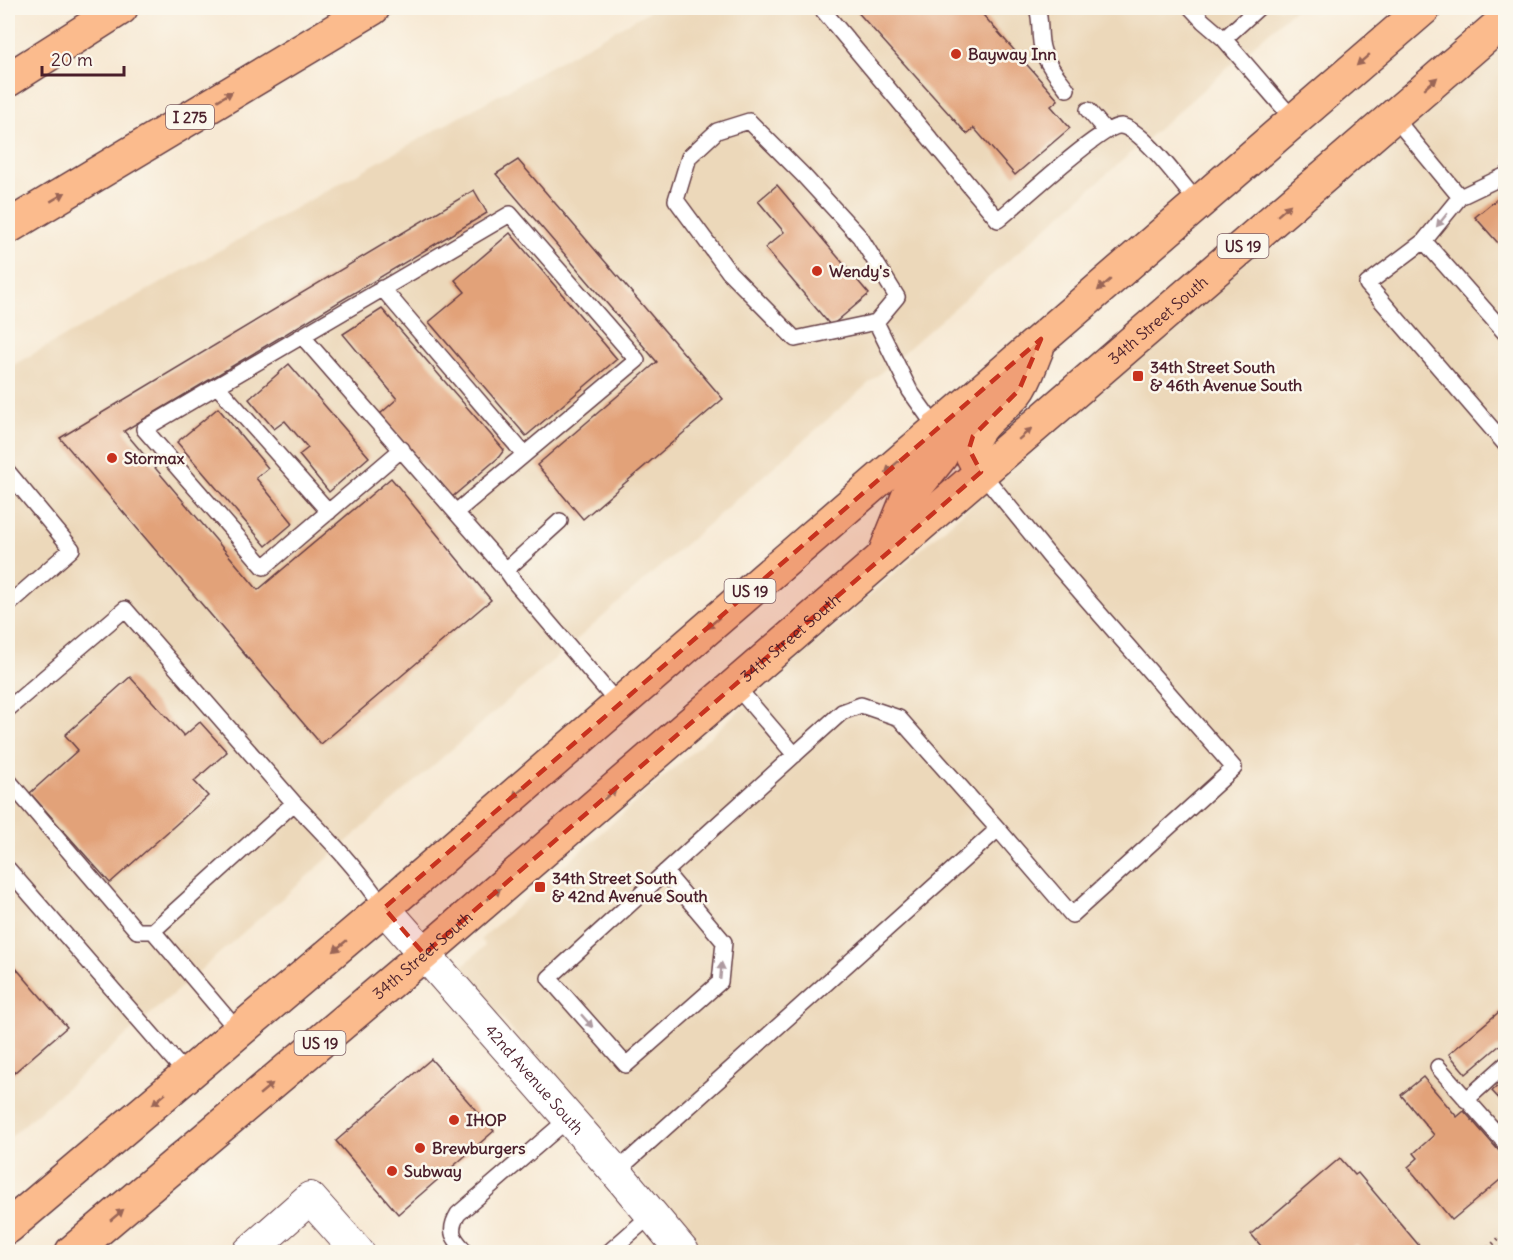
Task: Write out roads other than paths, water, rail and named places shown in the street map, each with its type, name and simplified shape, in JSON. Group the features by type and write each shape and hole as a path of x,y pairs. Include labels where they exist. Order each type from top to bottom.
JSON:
{"highway":[{"path":"8,80 121,8"},
{"name":"I 275","path":"8,227 373,8"},
{"name":"US 19","path":"8,1227 384,908 1424,8"},
{"name":"34th Street South","path":"72,1252 424,954 1506,19"},
{"path":"981,472 969,449 973,436 983,422 1018,390 1041,339"},
{"path":"884,557 908,497 941,456 944,440 937,429"}],"street":[{"name":"42nd Avenue South","path":"384,908 616,1172 683,1252"},
{"path":"249,1252 310,1198 358,1252"}],"lane":[{"path":"821,8 998,220 1106,131 1120,126 1132,131 1149,145 1197,203"},
{"path":"1037,8 1040,16 1042,52 1067,89"},
{"path":"1181,8 1196,24 1224,39"},
{"path":"1191,8 1224,39 1294,120"},
{"path":"1224,39 1258,8"},
{"path":"1088,110 1106,131"},
{"path":"1393,116 1460,197"},
{"path":"749,121 860,237 897,297 876,322 795,339 729,272 676,200 689,158 717,131 749,121"},
{"path":"1506,175 1460,197 1425,241 1367,284 1506,445"},
{"path":"402,449 264,567 144,429 510,214 637,360 456,512"},
{"path":"1425,241 1506,334"},
{"path":"382,288 524,454"},
{"path":"876,322 910,392 937,429"},
{"path":"302,336 506,570 619,705"},
{"path":"218,386 329,512"},
{"path":"8,472 72,549 8,605"},
{"path":"665,872 724,942 720,982 626,1065 549,978 665,872 842,712 861,705 898,718 1072,915 1234,768 1050,557 981,472"},
{"path":"506,570 560,521"},
{"path":"8,709 125,609 294,803 362,875 384,908"},
{"path":"735,685 795,755"},
{"path":"8,780 137,931 153,931 294,803"},
{"path":"616,1172 998,829"},
{"path":"8,868 187,1075"},
{"path":"153,931 238,1031"},
{"path":"1466,1100 1506,1064"},
{"path":"1438,1067 1506,1144"},
{"path":"466,1252 452,1233 453,1223 458,1215 568,1119"},
{"path":"609,1252 651,1215"}],"place":[{"name":"Bayway Inn","path":"956,54"},
{"name":"Wendy's","path":"817,271"},
{"name":"34th Street South & 46th Avenue South","path":"1138,376"},
{"name":"Stormax","path":"112,458"},
{"name":"34th Street South & 42nd Avenue South","path":"540,887"},
{"name":"IHOP","path":"454,1120"},
{"name":"Brewburgers","path":"420,1148"},
{"name":"Subway","path":"392,1171"}]}
